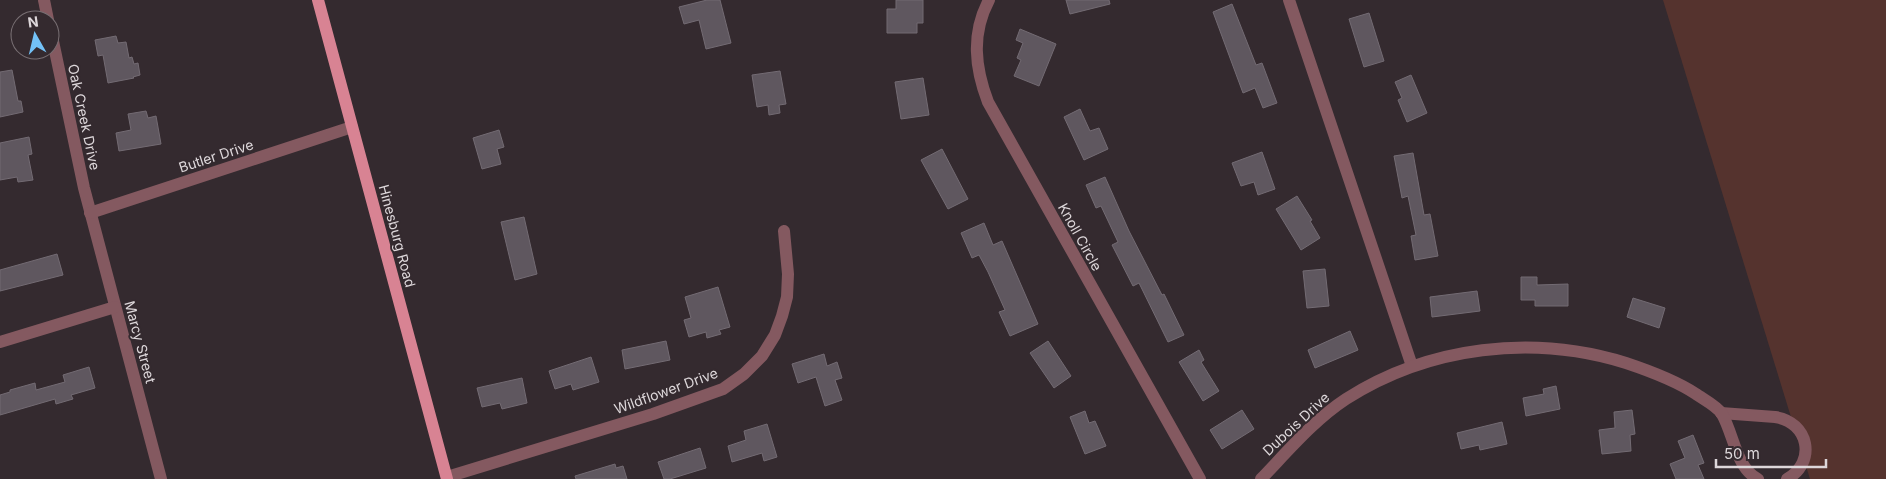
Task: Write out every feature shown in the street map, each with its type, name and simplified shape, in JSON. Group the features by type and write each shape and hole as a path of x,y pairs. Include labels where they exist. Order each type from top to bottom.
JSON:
{"main road":[{"name":"Hinesburg Road","path":"318,0 447,478"}],"street":[{"name":"Knoll Circle","path":"989,0 978,28 976,53 980,78 988,102 1200,479"},
{"path":"1289,0 1412,366"},
{"name":"Oak Creek Drive","path":"57,60 76,157 90,213"},
{"name":"Butler Drive","path":"90,213 352,127"},
{"name":"Marcy Street","path":"90,213 161,479"},
{"name":"Wildflower Drive","path":"447,478 654,414 723,389 744,374 762,356 775,335 782,316 787,297 788,274 784,231"},
{"path":"0,342 115,307"},
{"name":"Dubois Drive","path":"1261,479 1328,413 1364,389 1412,366 1466,352 1518,348 1567,350 1612,359 1660,375 1686,387 1721,413 1744,465 1750,474 1758,479"},
{"path":"1721,413 1782,418 1795,425 1805,441 1805,454 1801,467 1787,479"}],"shaded area":[{"path":"1663,0 1886,0 1886,479 1810,479"}],"building":[{"path":"707,0 720,0 731,43 706,49 699,20 684,24 679,7"},
{"path":"896,0 923,0 923,23 917,23 917,33 887,33 887,9 896,9"},
{"path":"1066,0 1109,0 1110,4 1070,14"},
{"path":"1232,4 1256,65 1262,63 1277,103 1263,108 1255,88 1243,93 1213,12"},
{"path":"1369,13 1384,61 1364,67 1349,19"},
{"path":"1020,29 1056,44 1039,86 1014,76 1021,60 1017,58 1023,43 1016,40"},
{"path":"116,36 118,43 126,42 129,58 132,57 134,64 138,63 140,75 108,83 103,55 98,56 95,40"},
{"path":"12,70 18,101 21,101 23,112 0,117 0,72"},
{"path":"780,71 786,104 779,105 780,113 769,115 768,105 757,107 752,75"},
{"path":"1411,75 1427,113 1407,122 1398,100 1402,98 1395,82"},
{"path":"923,78 929,115 901,119 895,82"},
{"path":"1080,109 1090,131 1099,128 1108,149 1084,160 1064,117"},
{"path":"146,111 148,118 156,116 161,144 119,151 116,133 131,130 128,114"},
{"path":"499,130 504,147 497,149 501,164 482,169 473,138"},
{"path":"29,137 32,154 28,155 33,180 18,182 17,177 0,180 0,143"},
{"path":"942,149 968,199 948,209 921,160"},
{"path":"1262,152 1275,189 1258,195 1254,182 1241,186 1232,163"},
{"path":"1413,153 1424,215 1430,214 1438,256 1415,260 1411,236 1416,235 1408,196 1402,198 1394,156"},
{"path":"1105,177 1129,231 1184,335 1168,342 1139,283 1133,286 1112,245 1118,242 1101,206 1096,208 1086,185"},
{"path":"1297,196 1312,220 1310,221 1320,238 1301,250 1276,209"},
{"path":"524,217 537,274 515,280 501,222"},
{"path":"984,223 993,245 1002,241 1038,324 1010,336 999,312 1005,310 988,272 979,255 972,258 961,233"},
{"path":"57,254 63,275 0,291 0,270"},
{"path":"1325,269 1329,306 1307,308 1303,271"},
{"path":"1521,277 1537,277 1537,285 1568,284 1568,306 1535,306 1535,300 1521,300"},
{"path":"718,287 730,327 719,330 721,334 707,338 706,332 689,337 684,320 691,318 685,297"},
{"path":"1477,291 1480,311 1432,317 1430,297"},
{"path":"1633,298 1665,308 1659,328 1627,317"},
{"path":"1350,331 1358,350 1315,368 1308,350"},
{"path":"666,341 670,360 625,369 622,350"},
{"path":"1048,341 1071,376 1054,388 1030,353"},
{"path":"1199,350 1204,360 1201,362 1219,391 1203,401 1179,362"},
{"path":"824,354 827,366 837,362 842,378 835,380 842,400 825,406 816,377 798,383 792,364"},
{"path":"591,357 599,382 573,390 571,384 555,389 549,371"},
{"path":"89,367 95,388 71,395 73,399 56,404 55,399 0,415 0,395 35,383 36,390 65,382 63,375"},
{"path":"522,378 527,403 502,409 500,403 482,407 477,388"},
{"path":"1556,386 1560,409 1526,416 1523,398 1544,394 1543,389"},
{"path":"1242,410 1254,429 1222,449 1210,430"},
{"path":"1632,410 1635,434 1630,435 1631,451 1602,454 1599,430 1615,428 1614,412"},
{"path":"1085,411 1089,423 1095,421 1106,446 1085,454 1070,417"},
{"path":"1502,422 1507,444 1480,450 1479,445 1461,449 1457,433"},
{"path":"767,424 777,457 764,461 762,453 732,462 728,446 746,440 744,431"},
{"path":"1693,435 1704,463 1698,465 1704,479 1676,479 1670,464 1685,458 1678,441"},
{"path":"700,448 706,468 670,479 664,479 658,462"},
{"path":"615,464 616,468 623,466 627,479 576,479 575,476"}]}
